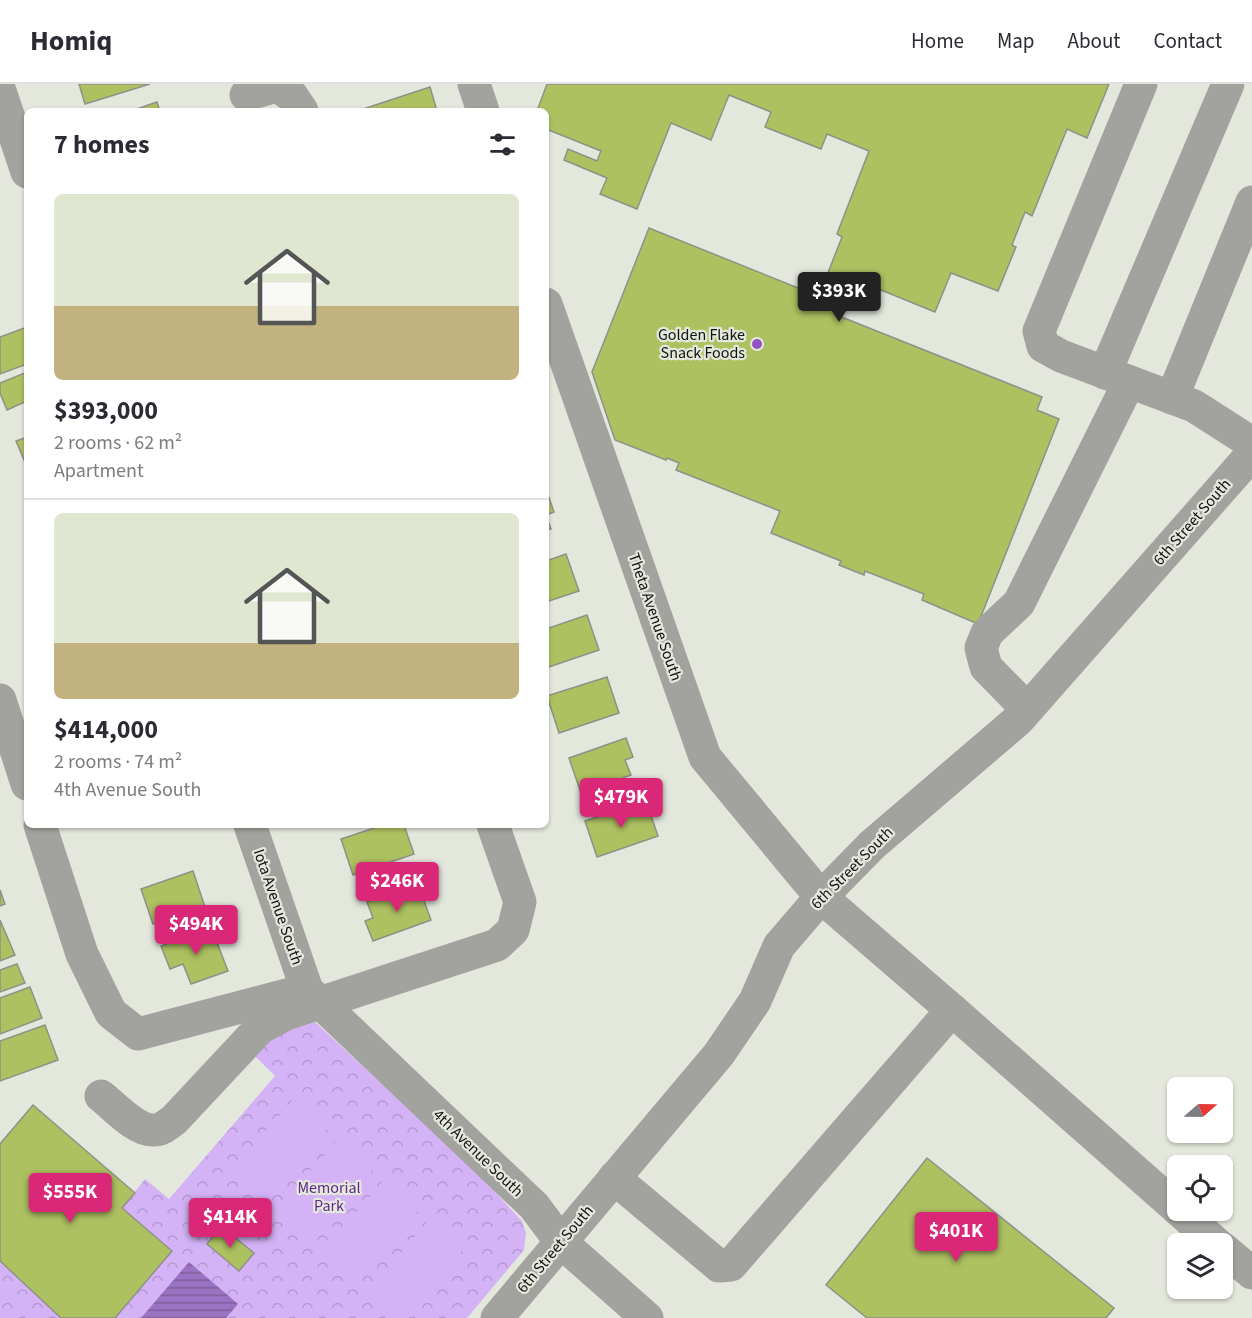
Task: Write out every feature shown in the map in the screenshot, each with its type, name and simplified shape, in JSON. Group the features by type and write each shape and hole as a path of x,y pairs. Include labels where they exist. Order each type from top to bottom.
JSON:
{"street":[{"path":"474,84 482,108"},
{"path":"1141,84 1039,332 1043,346 1194,406 1252,443"},
{"path":"1028,709 986,666 981,648 987,633 1019,603 1117,377 1228,84"},
{"path":"246,97 277,86 292,96 300,108"},
{"path":"0,92 24,163"},
{"path":"1172,398 1252,202"},
{"name":"Theta Avenue South","path":"549,322 705,757 821,897 1167,1200"},
{"name":"6th Street South","path":"497,1318 719,1054 755,1001 779,946 821,897 872,845 1028,709 1252,454"},
{"path":"0,700 24,775"},
{"path":"41,828 82,954 111,1013 138,1034 314,997 497,945 513,930 520,902 494,828"},
{"name":"Iota Avenue South","path":"251,828 314,997"},
{"path":"101,1096 140,1126 152,1130 162,1128 174,1120 260,1028 314,997"},
{"name":"4th Avenue South","path":"314,997 534,1206 561,1242 647,1318"},
{"path":"614,1178 719,1266 731,1265 952,1010"},
{"name":"Theta Avenue South","path":"1191,1221 1204,1233"},
{"path":"1233,1257 1252,1273"}],"green space":[{"name":"Memorial Park","path":"315,1022 472,1167 522,1221 526,1233 524,1250 467,1318 115,1318 172,1251 122,1208 145,1179 169,1199 275,1076 254,1055 272,1035"},
{"path":"295,1097 330,1126 265,1202 231,1172"},
{"path":"340,1136 375,1166 310,1241 276,1212"},
{"path":"387,1176 422,1206 357,1282 323,1252"},
{"path":"432,1216 466,1246 405,1318 398,1318 368,1292"},
{"path":"0,1262 62,1318 0,1318"}],"shaded area":[{"path":"189,1262 238,1304 226,1318 141,1318"}],"building":[{"path":"79,84 150,84 85,104"},
{"name":"Golden Flake Snack Foods","path":"547,84 1109,84 1087,138 1067,129 1032,216 1025,212 1012,245 1016,247 998,291 951,273 935,312 854,279 839,316 1042,397 1037,410 1059,419 978,624 922,600 924,594 865,571 864,575 839,565 841,561 771,533 780,511 676,470 679,463 615,440 592,372 649,228 798,288 800,284 820,293 842,237 837,234 869,151 827,134 821,149 765,127 771,112 729,95 711,140 671,123 637,209 600,194 607,178 564,160 568,149 597,161 601,151 549,130 549,108 538,108"},
{"path":"430,87 436,108 366,108"},
{"path":"157,102 159,108 140,108"},
{"path":"24,328 24,365 0,374 0,337"},
{"path":"24,373 24,402 7,410 0,393 0,383"},
{"path":"24,438 24,460 16,441"},
{"path":"549,498 554,512 549,514"},
{"path":"566,554 579,591 549,601 549,560"},
{"path":"587,615 599,650 549,667 549,628"},
{"path":"607,677 619,713 559,733 549,695"},
{"path":"626,738 633,757 625,760 631,775 581,793 569,758"},
{"path":"646,801 658,836 597,857 585,821"},
{"path":"374,828 405,828 414,854 353,875 341,839"},
{"path":"193,871 205,907 153,924 141,889"},
{"path":"418,884 431,920 373,941 365,921 373,918 367,902"},
{"path":"0,890 5,904 0,906"},
{"path":"0,920 15,955 0,961"},
{"path":"211,927 228,971 191,984 183,964 170,969 161,946"},
{"path":"17,964 25,983 0,992 0,970"},
{"path":"30,987 42,1018 0,1034 0,998"},
{"path":"45,1025 58,1060 0,1081 0,1041"},
{"path":"33,1105 135,1193 122,1208 172,1251 115,1318 61,1318 0,1261 0,1144"},
{"path":"927,1158 1114,1308 1106,1318 867,1318 826,1285"},
{"path":"221,1226 254,1253 239,1271 207,1244"}],"place":[{"name":"Golden Flake Snack Foods","path":"757,344"}]}
